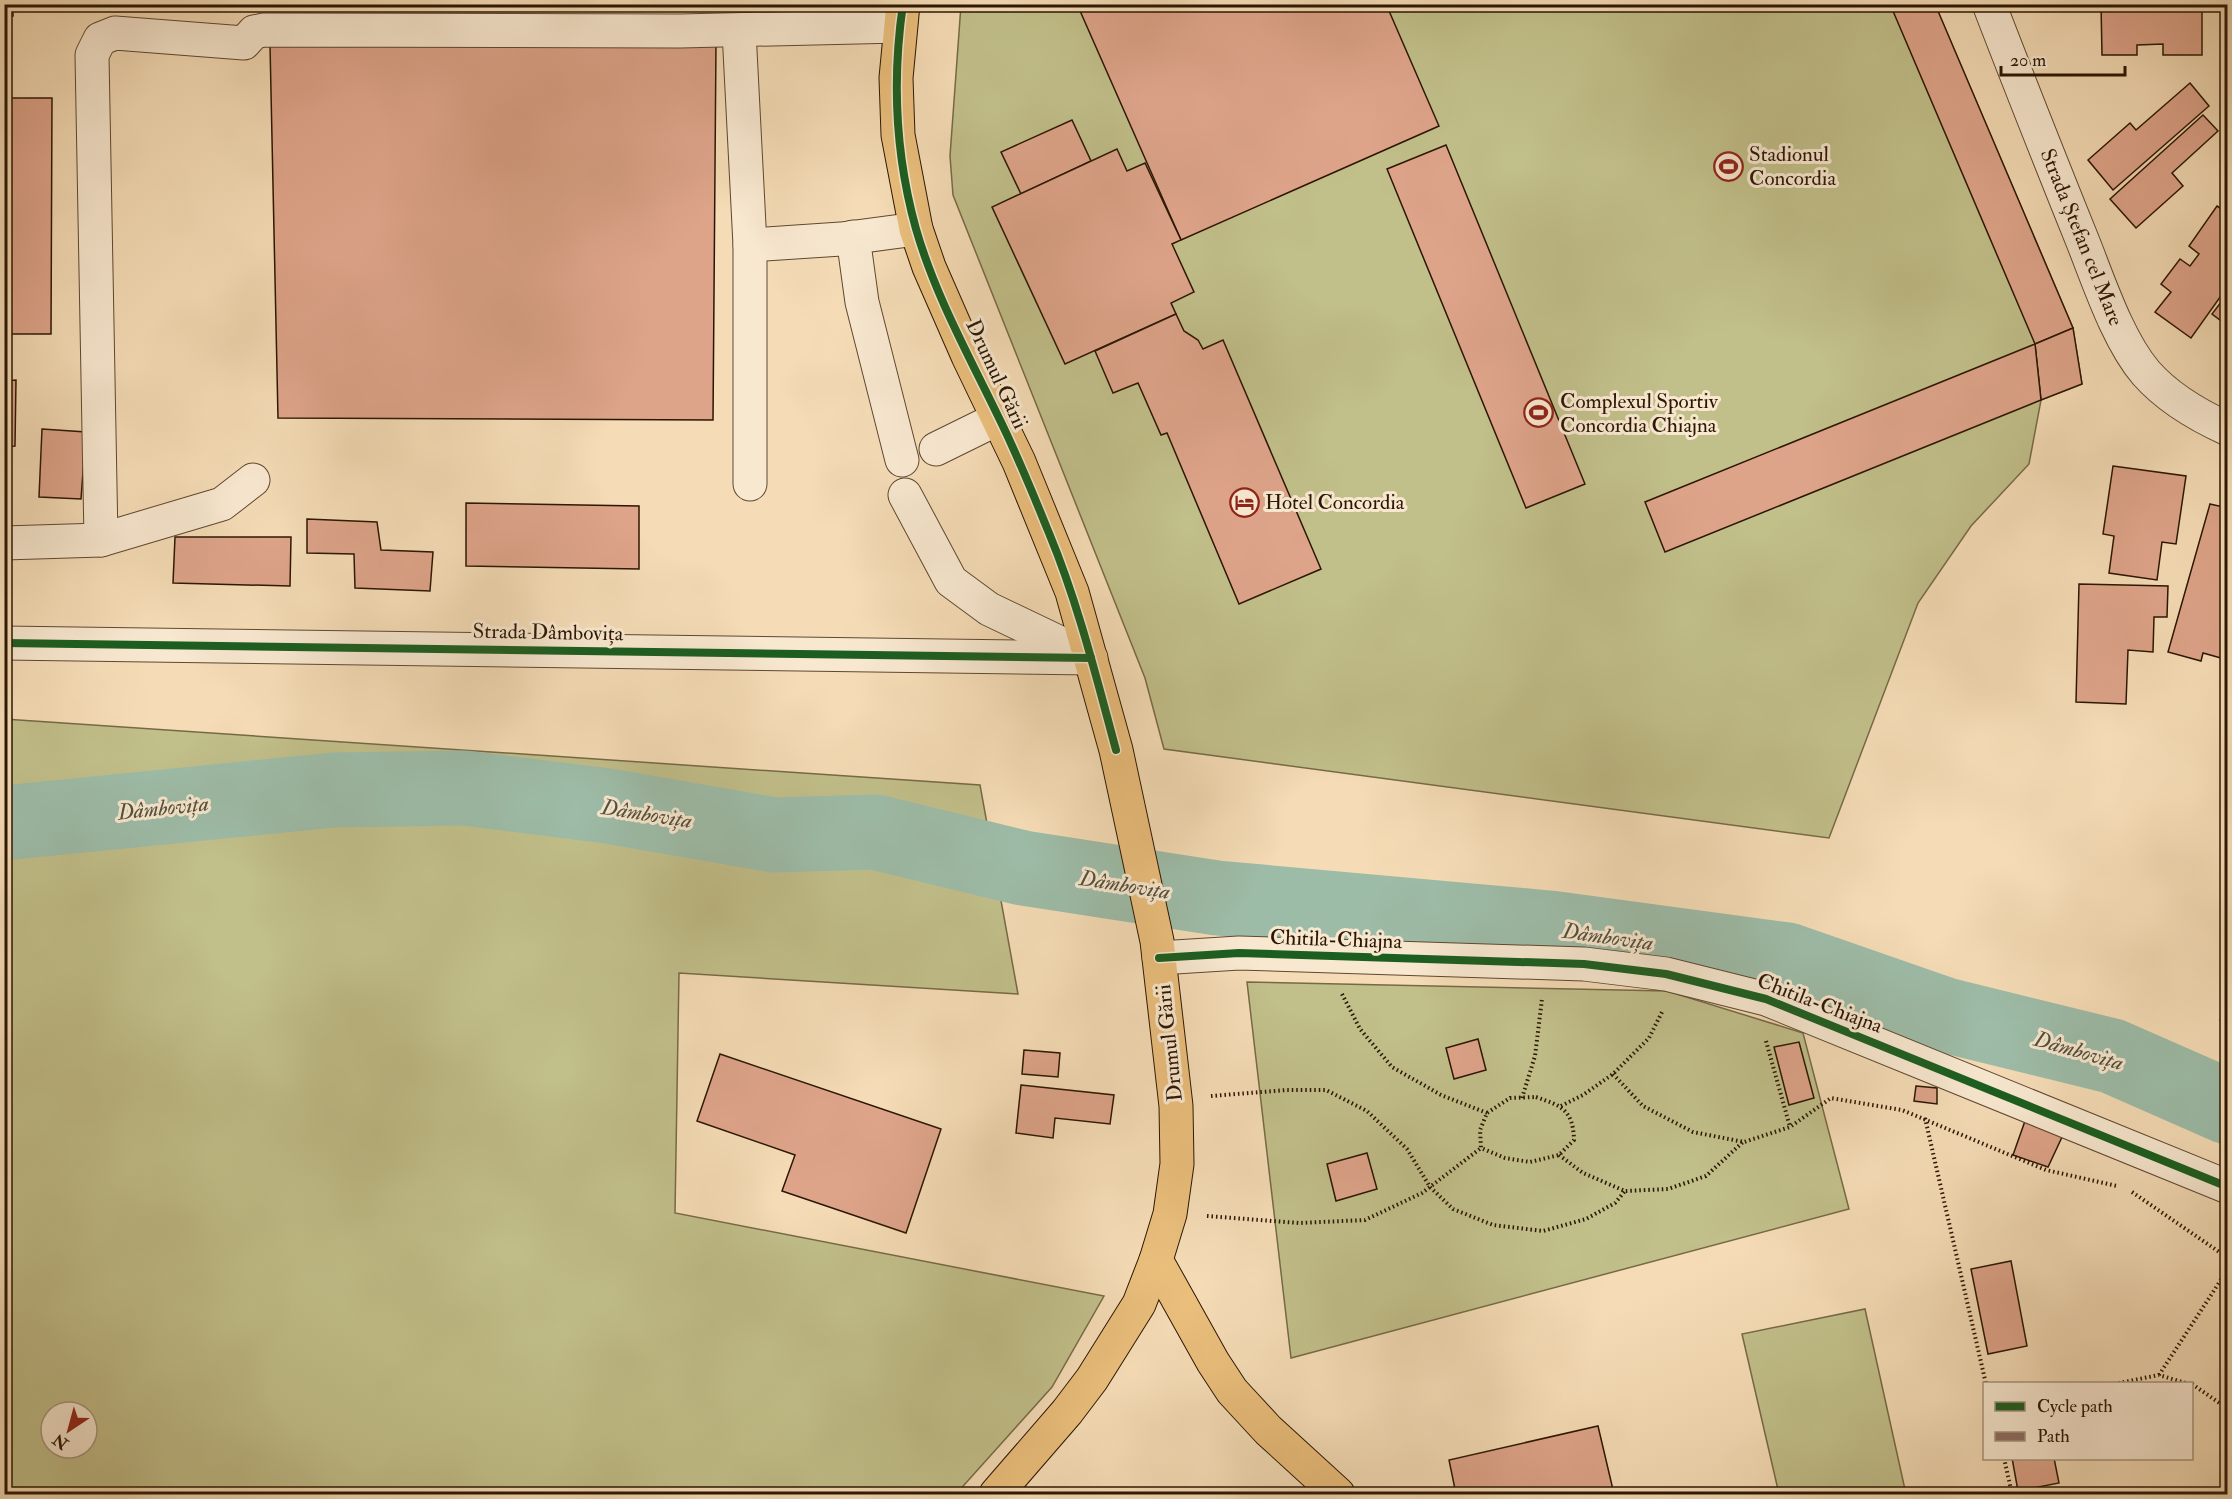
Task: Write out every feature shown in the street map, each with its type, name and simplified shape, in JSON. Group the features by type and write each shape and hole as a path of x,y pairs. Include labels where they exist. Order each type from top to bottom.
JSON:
{"main road":[{"name":"Drumul Gării","path":"902,15 896,78 898,135 916,229 929,267 968,356 999,418 1072,592 1116,750 1158,949 1175,1100 1177,1164 1170,1214 1139,1304 1092,1379 1067,1412 996,1494"},
{"path":"1156,1260 1213,1362 1232,1391 1268,1430 1338,1494"}],"street":[{"name":"Strada Ștefan cel Mare","path":"1989,4 2098,280 2131,352 2145,372 2165,392 2188,409 2228,429"},
{"path":"101,540 92,55 100,39 115,33 244,43 254,32 264,30 739,31 902,15"},
{"path":"739,31 750,245 750,484"},
{"path":"750,245 853,237 916,229"},
{"path":"853,237 862,302 902,460"},
{"path":"936,449 999,418"},
{"path":"4,543 101,540 222,504 253,480"},
{"path":"905,495 951,581 989,609 1091,658"},
{"name":"Strada Dâmbovița","path":"4,643 1091,658"},
{"name":"Chitila-Chiajna","path":"1158,949 1584,964 1666,974 1766,999 2228,1187"}],"path":[{"path":"1354,994 1342,994 1360,1029 1392,1067 1441,1095 1487,1113"},
{"path":"1522,1098 1535,1056 1542,996"},
{"path":"1561,1106 1583,1095 1612,1074 1649,1038 1664,1010"},
{"path":"1766,1038 1790,1127"},
{"path":"1612,1074 1643,1106 1683,1127 1693,1132 1744,1142"},
{"path":"1175,1100 1251,1092 1326,1090 1367,1111 1407,1149 1430,1186 1453,1209 1494,1225 1543,1231 1586,1219 1615,1203 1625,1191"},
{"path":"1536,1097 1561,1106 1573,1122 1574,1140 1559,1155 1530,1162 1505,1158 1481,1148 1480,1130 1487,1113 1510,1098 1536,1097"},
{"path":"1559,1155 1583,1173 1625,1191 1668,1189 1706,1176 1744,1142 1790,1127 1831,1098 1902,1110 2046,1170 2127,1188 2228,1258"},
{"path":"1925,1118 1986,1382"},
{"path":"1170,1214 1299,1222 1365,1220 1422,1193 1481,1148"},
{"path":"2159,1375 2228,1269"},
{"path":"2120,1382 2159,1375 2183,1382"},
{"path":"2193,1386 2228,1409"},
{"path":"2004,1460 2012,1494"}],"shaded area":[{"name":"Complexul Sportiv Concordia Chiajna","path":"961,5 1935,5 2073,328 2082,384 2041,400 2029,464 1971,526 1918,603 1829,838 1164,749 1145,678 953,195 950,156"},
{"path":"4,719 980,785 1018,994 679,973 675,1213 1104,1296 1052,1387 956,1494 5,1494"},
{"path":"1247,982 1667,991 1803,1033 1849,1209 1291,1358"},
{"path":"1865,1309 1906,1494 1779,1494 1742,1334"}],"building":[{"path":"4,4 13,4 13,16 4,16"},
{"path":"1077,4 1386,4 1439,126 1181,240"},
{"path":"1890,4 1935,4 2073,328 2035,344"},
{"path":"2101,4 2202,4 2202,55 2163,55 2163,44 2137,45 2137,55 2102,55"},
{"path":"716,42 713,420 278,418 270,45"},
{"path":"2190,83 2209,106 2113,190 2088,160 2130,123 2136,130"},
{"path":"4,98 52,98 51,334 4,334"},
{"path":"2203,115 2218,131 2172,173 2183,186 2136,228 2110,199"},
{"path":"1072,120 1091,161 1021,194 1001,152"},
{"path":"1446,145 1585,484 1526,508 1387,169"},
{"path":"1117,149 1127,171 1145,163 1181,240 1172,244 1194,292 1171,303 1176,314 1065,364 992,207"},
{"path":"2217,206 2228,213 2228,286 2191,338 2155,312 2171,292 2161,284 2180,259 2190,266 2199,254 2189,246"},
{"path":"2228,293 2228,326 2212,314"},
{"name":"Hotel Concordia","path":"1176,314 1184,331 1198,340 1203,349 1223,340 1321,569 1239,604 1167,433 1161,435 1138,383 1113,393 1095,351"},
{"path":"2073,328 2082,384 2041,400 2035,344"},
{"path":"2035,344 2041,400 1665,552 1645,502"},
{"path":"16,380 15,446 4,447 4,381"},
{"path":"42,429 86,432 81,499 39,497"},
{"path":"2113,466 2186,476 2176,544 2162,542 2157,580 2109,573 2114,536 2103,534"},
{"path":"466,503 639,506 639,569 466,566"},
{"path":"2210,504 2228,508 2228,660 2203,653 2201,661 2168,652"},
{"path":"307,519 377,522 381,550 433,552 430,591 355,588 354,554 307,553"},
{"path":"175,537 291,537 290,586 173,583"},
{"path":"2079,584 2168,586 2167,617 2154,617 2153,652 2128,650 2126,704 2076,702"},
{"path":"1478,1039 1486,1070 1454,1079 1446,1048"},
{"path":"1799,1042 1814,1098 1789,1105 1774,1047"},
{"path":"1024,1050 1060,1053 1058,1077 1022,1074"},
{"path":"720,1054 941,1129 906,1233 782,1191 795,1155 697,1121"},
{"path":"1021,1085 1114,1095 1110,1124 1055,1118 1053,1138 1016,1133"},
{"path":"1916,1086 1937,1088 1937,1104 1914,1101"},
{"path":"2025,1121 2063,1135 2048,1167 2013,1155"},
{"path":"1367,1153 1377,1189 1336,1201 1327,1164"},
{"path":"2011,1261 2027,1346 1988,1354 1971,1269"},
{"path":"1598,1426 1614,1494 1456,1494 1449,1460"},
{"path":"2012,1460 2054,1460 2059,1483 2018,1491"}],"waterway":[{"name":"Dâmbovița","path":"4,823 334,790 464,788 608,806 775,835 875,832 1023,868 1217,898 1549,928 1787,960 1945,1015 2112,1056 2228,1107"}],"marked path":[{"path":"2220,1018 2228,1021"}],"cycle path":[{"path":"903,4 898,61 898,118 904,174 916,229 933,278 964,348 1012,445 1059,559 1086,640 1116,750"},
{"path":"4,643 1091,658"},
{"path":"1159,958 1239,953 1584,964 1666,974 1766,999 2228,1187"}],"place":[{"name":"Stadionul Concordia","path":"1728,166"},
{"name":"Complexul Sportiv Concordia Chiajna","path":"1539,413"},
{"name":"Hotel Concordia","path":"1244,502"}]}
